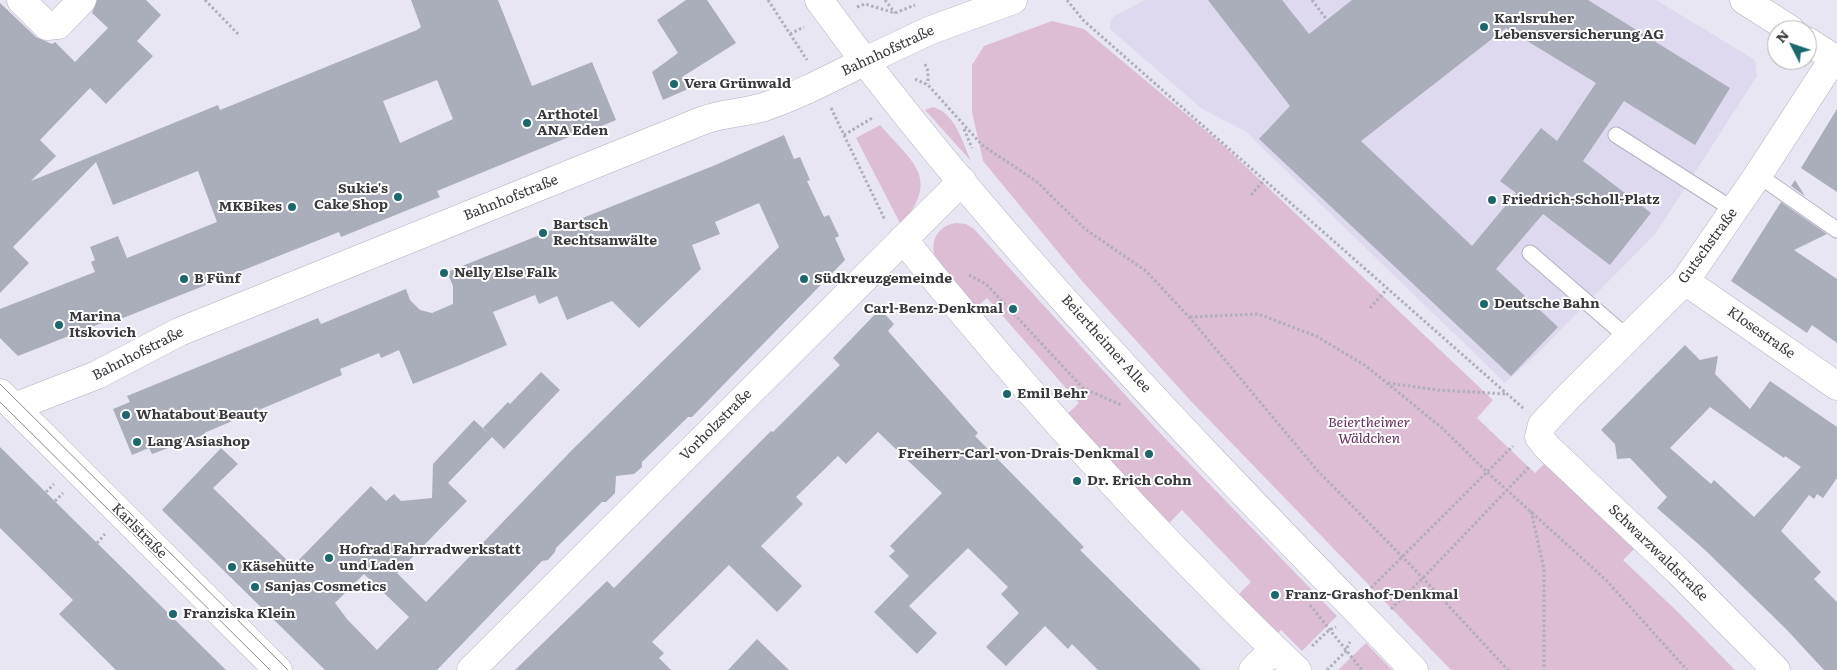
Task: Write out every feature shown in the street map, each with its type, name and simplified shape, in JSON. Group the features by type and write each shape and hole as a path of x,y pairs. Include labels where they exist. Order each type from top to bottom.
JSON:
{"street":[{"path":"21,0 47,26 58,25 79,1"},
{"name":"Beiertheimer Allee","path":"819,0 863,62 903,112 1019,248 1168,414 1414,670"},
{"name":"Bahnhofstraße","path":"5,404 97,375 179,332 704,120 722,114 738,113 763,107 819,84 931,30 1013,0"},
{"path":"1744,0 1775,20"},
{"path":"1817,47 1835,59"},
{"name":"Gutschstraße","path":"1543,437 1628,338 1686,280 1835,59"},
{"name":"Vorholzstraße","path":"471,670 962,181"},
{"path":"903,239 965,318 1096,467 1265,641 1297,670"},
{"name":"Klosestraße","path":"1686,280 1837,386"},
{"name":"Karlstraße","path":"5,404 278,670"},
{"name":"Schwarzwaldstraße","path":"1543,437 1776,670"},
{"path":"1253,670 1265,641"}],"lane":[{"path":"1616,135 1734,210"},
{"path":"1758,175 1837,230"},
{"path":"1530,253 1628,338"}],"path":[{"path":"205,0 240,36"},
{"path":"768,0 802,51 886,222 903,239"},
{"path":"1067,0 1083,20 1506,394 1543,437"},
{"path":"1312,0 1327,20"},
{"path":"928,85 982,145 1036,181 1085,229 1146,271 1189,317 1317,470 1423,578 1508,670"},
{"path":"1252,195 1264,180"},
{"path":"961,270 986,284 1083,388 1123,406"},
{"path":"1370,308 1387,289"},
{"path":"1189,317 1258,314 1316,336 1366,366 1442,428 1487,472 1606,580 1687,670"},
{"path":"1386,382 1438,390 1506,394"},
{"path":"1329,630 1362,616 1387,613 1507,490 1543,437"},
{"path":"1327,670 1345,652 1362,616 1366,593 1403,558 1514,444 1543,437"},
{"path":"1531,510 1544,569 1544,670"},
{"path":"113,596 117,600"},
{"path":"1308,602 1345,652 1362,670"},
{"path":"91,618 96,623"}],"shaded area":[{"name":"Friedrich-Scholl-Platz","path":"1145,0 1656,0 1755,60 1757,76 1656,233 1541,350 1505,383 1245,131 1202,109 1110,29 1113,17"}],"green space":[{"name":"Beiertheimer Wäldchen","path":"1052,21 1084,29 1223,145 1493,400 1477,418 1535,473 1546,462 1636,547 1623,560 1735,670 1451,670 1189,399 1082,281 983,161 972,112 972,65 984,46"},
{"path":"933,107 941,110 952,121 971,161 925,110"},
{"path":"880,125 912,161 921,183 919,195 913,209 901,225 856,138"},
{"path":"956,223 966,224 974,229 1160,433 1337,616 1302,651 1281,630 1276,635 1237,596 1251,582 1182,510 1168,524 1066,415 1079,403 987,298 973,310 934,254 933,248 938,233 945,226"},
{"path":"1366,643 1392,670 1338,670"}],"building":[{"path":"97,0 146,0 161,15 137,41 153,56 106,104 90,88 40,140 56,156 31,181 218,105 220,110 417,30 421,27 411,0 498,0 532,86 592,62 616,120 582,134 581,132 437,191 440,197 341,237 339,232 118,320 117,317 18,356 0,338 0,309 95,272 91,262 95,260 90,247 118,236 127,258 217,222 198,171 113,205 96,162 13,247 29,263 0,293 0,3 36,37 52,44 55,42 75,62 108,28 92,13","holes":["437,80 453,119 400,143 383,101"]},
{"path":"686,0 707,0 736,43 682,77 688,89 663,100 652,72 678,53 657,20"},
{"path":"1208,0 1282,0 1309,34 1352,0 1588,0 1730,88 1695,145 1624,101 1583,161 1651,213 1610,265 1543,214 1496,269 1558,327 1511,376 1259,139 1290,106","holes":["1506,28 1596,83 1557,141 1541,128 1500,181 1516,193 1472,246 1361,141"]},
{"path":"1837,109 1837,192 1801,168"},
{"path":"784,135 794,159 800,157 810,180 807,181 824,217 829,215 839,236 835,238 845,260 692,417 688,417 642,462 642,467 634,474 616,476 615,493 606,502 602,502 556,548 548,560 542,561 437,670 325,670 162,510 221,448 238,464 213,488 293,566 371,486 386,501 394,494 401,501 432,498 433,464 474,420 492,437 448,483 467,501 397,573 426,602 572,450 779,247 759,203 715,222 720,234 692,245 701,269 639,328 612,301 567,320 557,296 539,304 535,295 493,312 507,345 460,365 413,384 399,350 381,358 379,353 340,369 342,375 204,433 206,434 152,454 149,448 132,455 113,409 130,402 127,396 318,318 321,324 406,289 410,300 420,310 432,313 453,304 453,286 447,272 713,166","holes":["364,574 409,617 377,650 347,619 335,603"]},
{"path":"1795,180 1805,196 1791,186"},
{"path":"1781,202 1827,234 1794,250 1837,279 1837,343 1812,325 1807,333 1731,281"},
{"path":"880,309 894,324 888,331 978,433 975,436 1084,547 1080,550 1201,670 1098,670 1072,644 1068,649 1045,626 1006,666 986,647 1019,613 1001,594 1008,587 968,548 909,606 937,633 917,654 874,612 909,576 889,556 895,551 890,546 942,493 878,432 846,464 838,456 796,497 803,504 761,546 802,586 777,612 729,565 652,642 664,653 659,658 671,670 515,670 607,581 614,588 771,431 773,432 840,365 833,358"},
{"path":"1685,345 1700,360 1718,356 1715,374 1750,409 1770,381 1837,427 1837,478 1823,498 1817,494 1814,499 1809,495 1781,531 1821,572 1814,579 1837,602 1837,670 1824,670 1786,629 1704,549 1657,508 1667,497 1630,458 1617,459 1615,444 1601,430","holes":["1710,407 1784,458 1785,456 1801,467 1754,517 1714,480 1711,484 1670,448"]},
{"path":"541,372 560,390 504,449 483,428"},
{"path":"0,447 226,670 116,670 59,614 73,600 0,528"},
{"path":"757,639 789,670 728,670"}],"tram line":[{"path":"0,384 288,670"},
{"path":"0,402 270,670"}],"place":[{"name":"Karlsruher Lebensversicherung AG","path":"1484,27"},
{"name":"Vera Grünwald","path":"674,84"},
{"name":"Arthotel ANA Eden","path":"527,123"},
{"name":"Sukie's Cake Shop","path":"398,197"},
{"name":"Friedrich-Scholl-Platz","path":"1492,200"},
{"name":"MKBikes","path":"292,207"},
{"name":"Bartsch Rechtsanwälte","path":"543,233"},
{"name":"Nelly Else Falk","path":"444,273"},
{"name":"B Fünf","path":"184,279"},
{"name":"Südkreuzgemeinde","path":"804,279"},
{"name":"Deutsche Bahn","path":"1484,304"},
{"name":"Carl-Benz-Denkmal","path":"1013,309"},
{"name":"Marina Itskovich","path":"59,325"},
{"name":"Emil Behr","path":"1007,394"},
{"name":"Whatabout Beauty","path":"126,415"},
{"name":"Lang Asiashop","path":"137,442"},
{"name":"Freiherr-Carl-von-Drais-Denkmal","path":"1149,454"},
{"name":"Dr. Erich Cohn","path":"1077,481"},
{"name":"Hofrad Fahrradwerkstatt und Laden","path":"329,558"},
{"name":"Käsehütte","path":"232,567"},
{"name":"Sanjas Cosmetics","path":"255,587"},
{"name":"Franz-Grashof-Denkmal","path":"1275,595"},
{"name":"Franziska Klein","path":"173,614"}]}
